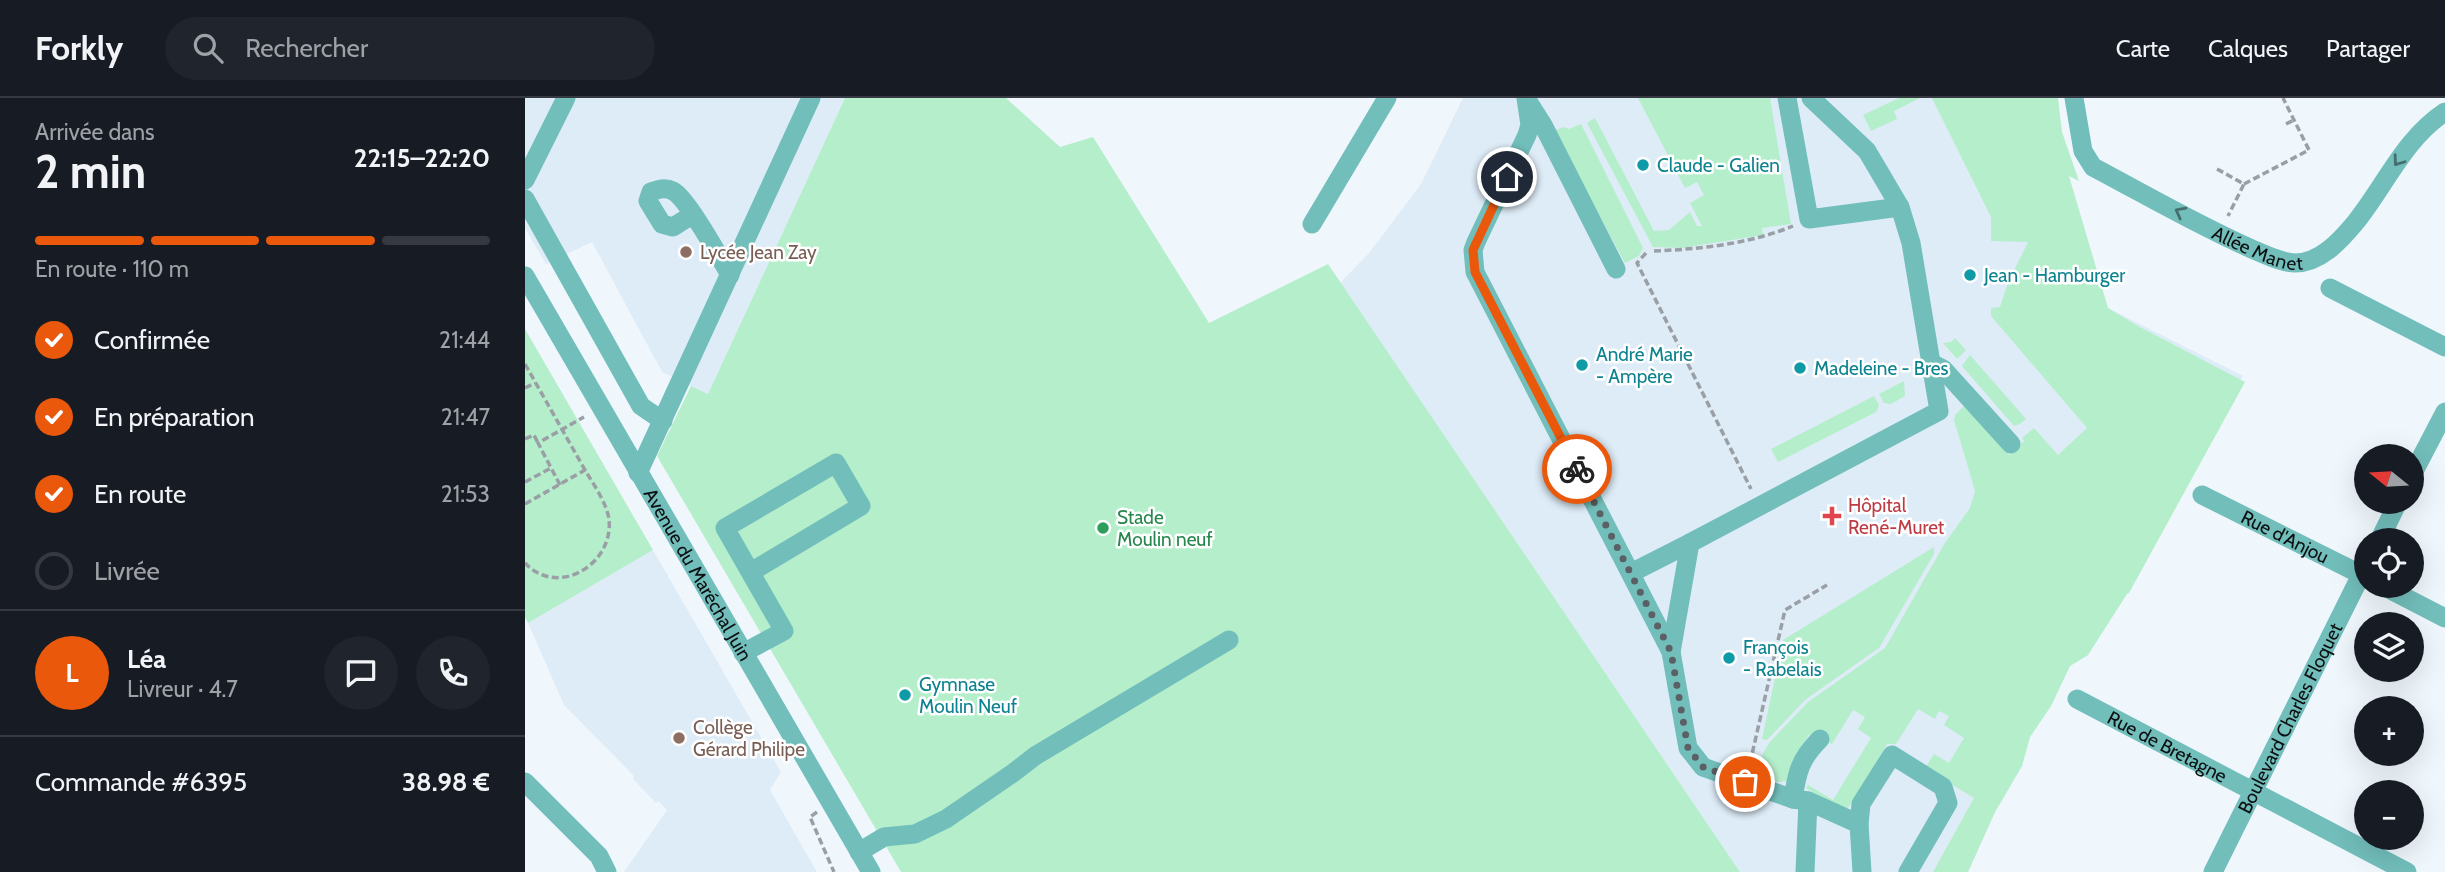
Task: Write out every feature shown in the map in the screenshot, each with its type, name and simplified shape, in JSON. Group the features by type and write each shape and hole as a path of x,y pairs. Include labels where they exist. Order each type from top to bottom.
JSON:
{"street":[{"path":"525,180 566,98"},
{"path":"638,473 811,98"},
{"path":"1312,224 1387,98"},
{"path":"1787,98 1809,219 1900,207"},
{"path":"1631,573 1939,411 1911,243 1900,207 1867,151 1811,98"},
{"name":"Allée Manet","path":"2074,98 2083,151 2093,167 2270,257 2295,263 2323,255 2355,223 2428,123 2445,112"},
{"path":"1526,99 1543,125 1616,269"},
{"path":"1526,99 1530,125 1473,250 1475,272 1671,652 1688,748 1703,767 1801,800 1859,824"},
{"path":"525,199 641,406 663,421"},
{"path":"692,215 730,275"},
{"name":"Avenue du Maréchal Juin","path":"525,276 531,300 601,408 871,872"},
{"path":"2330,288 2445,347"},
{"path":"1931,363 1943,369 2011,444"},
{"path":"2424,452 2445,412"},
{"path":"743,653 784,631 725,528 836,463 861,506 751,572"},
{"name":"Rue d'Anjou","path":"2202,495 2354,567"},
{"path":"1671,652 1690,543"},
{"name":"Boulevard Charles Floquet","path":"2213,872 2354,592"},
{"path":"2406,598 2445,618"},
{"path":"859,852 884,837 915,834 946,819 1035,756 1229,640"},
{"name":"Rue de Bretagne","path":"2077,699 2407,872"},
{"path":"1805,872 1797,774 1806,753 1820,739"},
{"path":"1862,872 1859,824 1861,803 1892,755 1943,787 1948,803 1908,872"},
{"path":"525,782 599,856 607,872"}],"path":[{"path":"2220,233 2245,184 2309,150 2283,98"},
{"path":"2286,124 2294,120"},
{"path":"2217,169 2245,184"},
{"path":"1654,251 1681,250 1764,238 1809,219"},
{"path":"1646,253 1637,263 1760,506"},
{"path":"525,364 601,497 608,519 606,545 593,564 572,576 555,579 534,572 525,563"},
{"path":"525,388 535,383"},
{"path":"538,443 601,408"},
{"path":"525,439 534,435 560,485"},
{"path":"525,482 551,468"},
{"path":"525,503 585,470"},
{"path":"1745,782 1785,610 1827,585"},
{"path":"830,802 810,817 834,872"}],"shaded area":[{"name":"Lycée Jean Zay","path":"525,98 845,98 708,394 662,372 592,242 546,264 525,228"},
{"name":"Hôpital René-Muret","path":"1463,98 2045,98 2108,308 2243,376 2088,655 2070,666 2051,706 2030,737 2022,766 1995,812 1968,872 1740,872 1340,283 1369,253 1421,184"},
{"name":"Collège Gérard Philipe","path":"653,550 781,772 770,790 817,872 624,872 667,810 658,801 656,803 633,779 634,776 564,705 528,623"}],"green space":[{"name":"Stade Moulin neuf","path":"845,98 1006,98 1060,147 1093,137 1209,323 1328,264 1740,872 901,872 657,456 691,386 708,394"},
{"path":"1638,98 1770,98 1791,224 1762,228 1763,235 1682,248 1653,247 1587,123 1595,118 1654,231 1669,230 1690,212 1697,226 1702,226 1690,203 1704,195 1697,182 1685,188"},
{"path":"1899,98 1920,98 1894,111 1897,119 1871,131 1863,115"},
{"path":"1932,98 2058,98 2062,132 2079,181 2069,176 2108,308 2245,382 2129,593 2088,655 2070,666 2051,706 2030,737 2022,766 1995,812 1968,872 1933,872 1974,798 1925,768 1934,754 1949,763 1964,738 1944,725 1949,716 1939,711 1935,719 1918,709 1896,744 1887,744 1845,810 1837,808 1806,788 1808,785 1833,800 1871,738 1858,729 1865,717 1853,710 1832,744 1809,735 1802,745 1788,781 1756,778 1754,769 1769,743 1808,702 1885,648 1945,543 1970,508 1975,491 1954,420 1955,415 1966,404 2009,455 2034,428 2058,455 2087,428 1991,316 1991,308 2000,307 2008,283 2028,242 1991,241 1991,217"},
{"path":"1581,124 1643,248 1639,256 1625,263 1554,131"},
{"path":"525,329 653,550 528,623 525,617"},
{"path":"1955,338 1966,350 1957,359 1943,343 1951,342"},
{"path":"1970,355 2026,419 2020,424 2014,426 1962,366"},
{"path":"1904,381 1905,396 1891,404 1884,403 1879,394"},
{"path":"1874,396 1879,405 1876,412 1778,462 1771,449"},
{"path":"1934,547 1934,554 1879,648 1805,700 1767,740 1762,739 1783,640"}],"way so far":[{"path":"1577,469 1671,652 1688,748 1703,767 1745,782"}],"place":[{"name":"Claude - Galien","path":"1643,165"},
{"name":"Lycée Jean Zay","path":"686,252"},
{"name":"Jean - Hamburger","path":"1970,275"},
{"name":"André Marie - Ampère","path":"1582,365"},
{"name":"Madeleine - Bres","path":"1800,368"},
{"name":"Hôpital René-Muret","path":"1832,516"},
{"name":"Stade Moulin neuf","path":"1103,528"},
{"name":"François - Rabelais","path":"1729,658"},
{"name":"Gymnase Moulin Neuf","path":"905,695"},
{"name":"Collège Gérard Philipe","path":"679,738"}],"route":[{"path":"1507,177 1473,250 1475,272 1577,469"}]}
